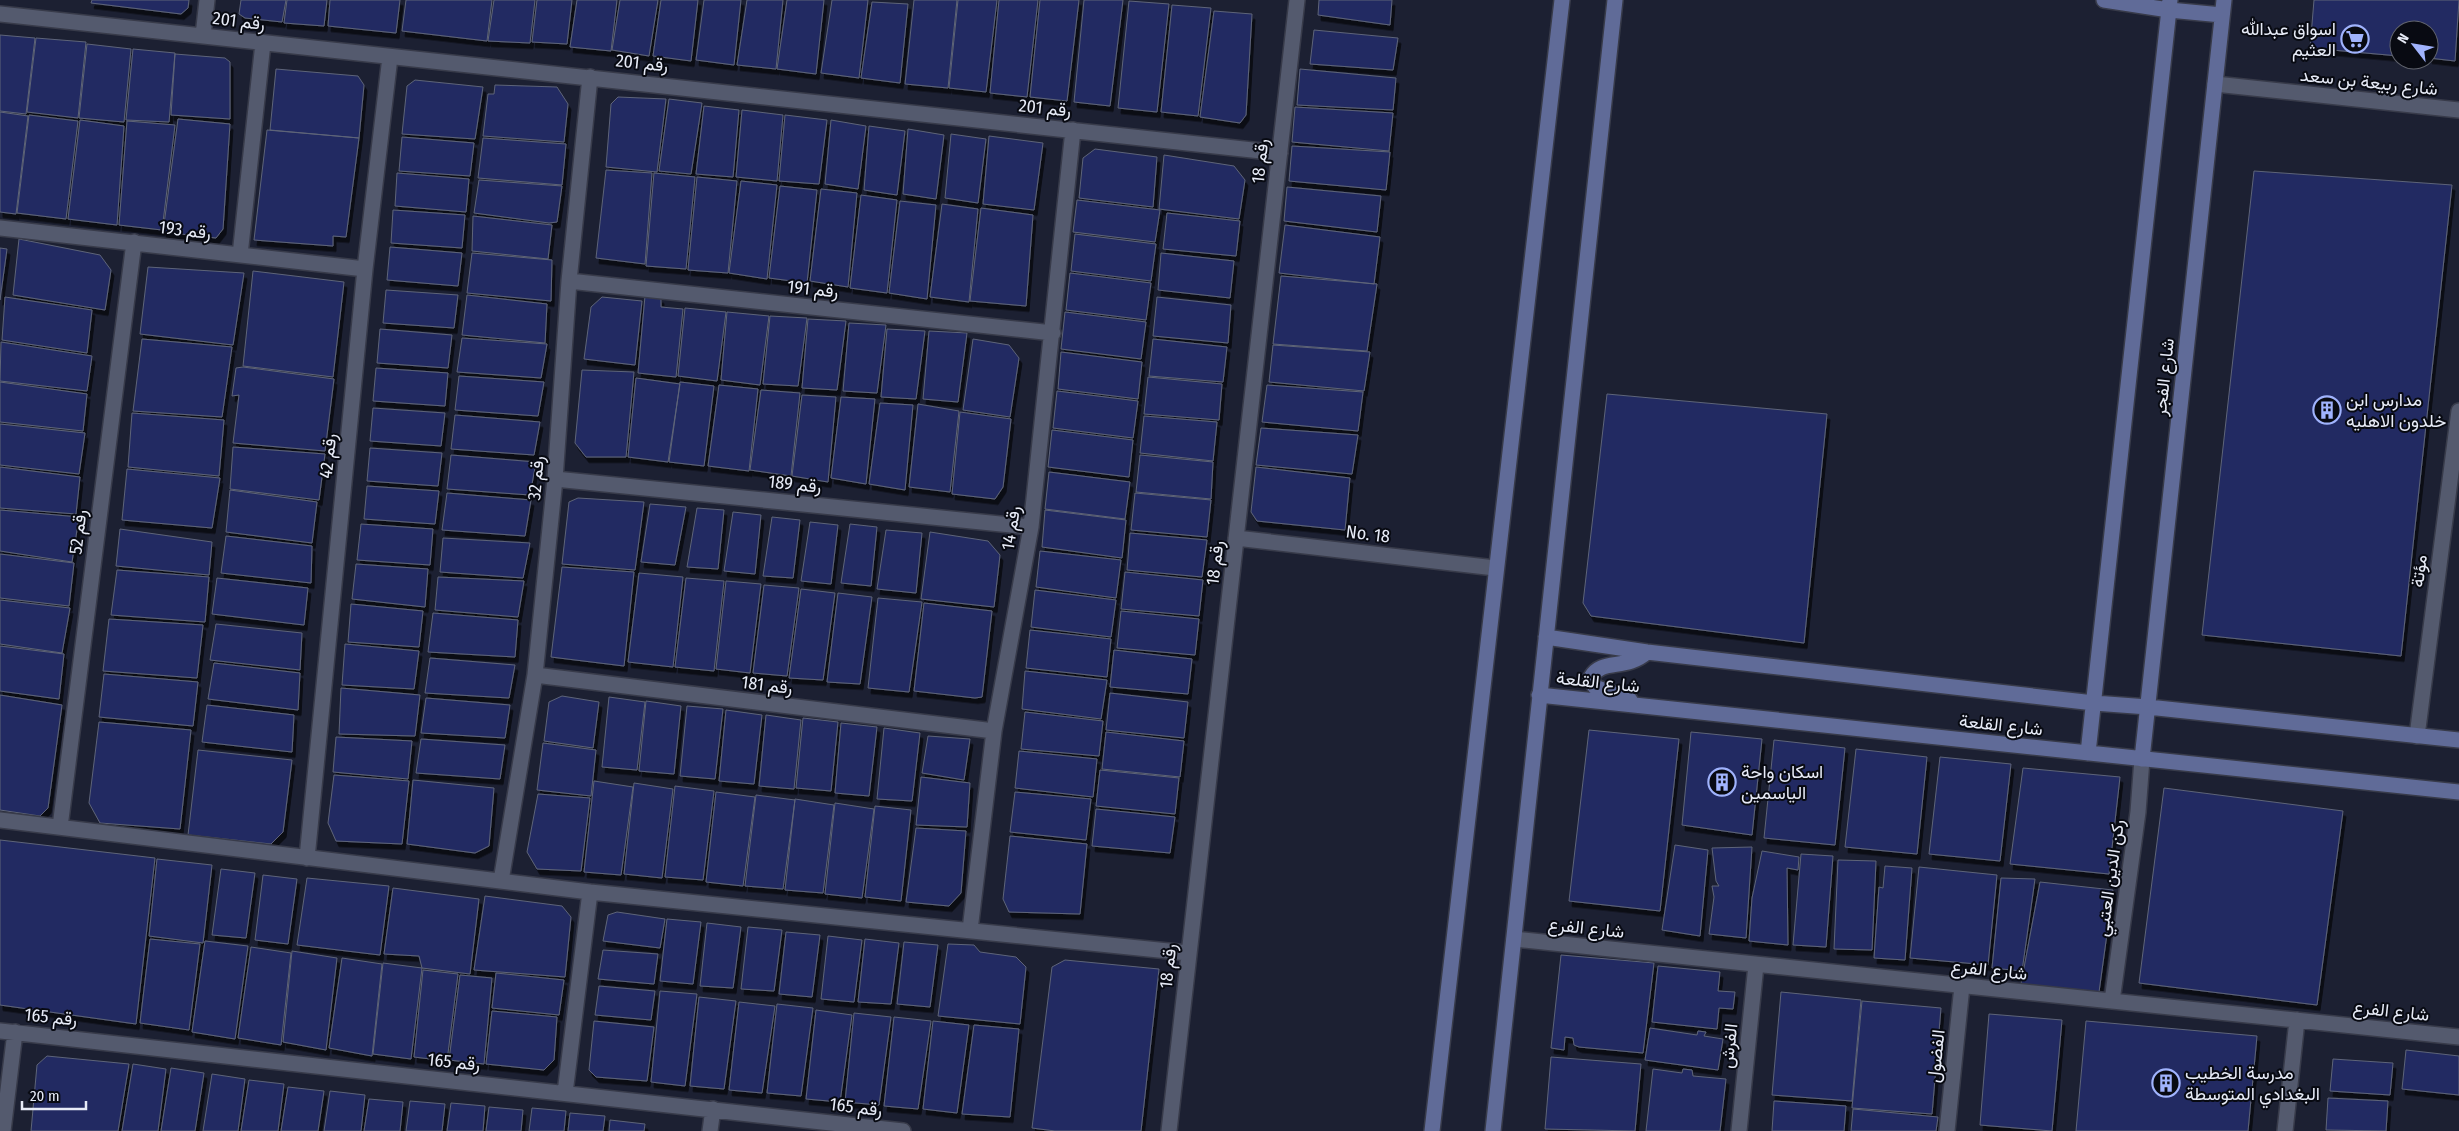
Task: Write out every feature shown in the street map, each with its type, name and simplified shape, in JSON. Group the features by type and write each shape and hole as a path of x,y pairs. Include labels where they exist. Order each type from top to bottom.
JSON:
{"street":[{"path":"203,36 207,0"},
{"name":"رقم 18","path":"1169,1131 1297,0"},
{"path":"1432,1131 1495,568 1562,0"},
{"path":"1607,0 1612,43"},
{"path":"1493,1131 1539,694 1612,43 1615,0"},
{"path":"2104,0 2223,8"},
{"name":"شارع الفجر","path":"2088,753 2169,5"},
{"name":"شارع الفجر","path":"2142,759 2223,8"},
{"name":"رقم 201","path":"0,14 390,57 590,76 1280,153"},
{"path":"240,255 263,43"},
{"name":"رقم 42","path":"307,858 365,269 390,57"},
{"name":"رقم 32","path":"501,881 535,675 555,479 569,282 590,76"},
{"name":"شارع ربيعة بن سعد","path":"2215,84 2459,110"},
{"name":"رقم 14","path":"970,930 994,731 1031,527 1073,130"},
{"name":"رقم 193","path":"0,228 365,269"},
{"name":"رقم 52","path":"60,826 134,242"},
{"name":"رقم 191","path":"569,282 1053,333"},
{"name":"مؤتة","path":"2417,736 2452,512 2459,411"},
{"name":"رقم 189","path":"555,479 1031,527"},
{"name":"No. 18","path":"1236,538 1495,568"},
{"name":"شارع القلعة","path":"1546,637 1647,652 2094,703 2459,740"},
{"path":"1640,705 1617,694 1595,687 1591,678 1595,671 1604,665 1614,666 1631,663 1647,652"},
{"name":"رقم 181","path":"535,675 994,731"},
{"name":"شارع القلعة","path":"1539,694 2459,792"},
{"name":"ركن الدين العتبي","path":"2112,1001 2138,812 2142,759"},
{"path":"0,820 590,892 1188,954"},
{"path":"565,1093 590,892"},
{"name":"شارع الفرع","path":"1514,940 2459,1037"},
{"name":"الفرش","path":"1739,1131 1756,964"},
{"name":"الفضول","path":"1947,1131 1962,986"},
{"path":"2285,1131 2297,1020"},
{"name":"رقم 165","path":"0,1030 903,1131"},
{"path":"4,1131 16,1032"},
{"path":"710,1131 713,1109"}],"building":[{"path":"92,0 189,0 188,8 181,14 91,3"},
{"path":"241,0 286,0 282,22 245,18 239,14"},
{"path":"287,0 327,0 324,26 284,23"},
{"path":"330,0 400,0 396,33 328,26"},
{"path":"406,0 492,0 487,41 402,31"},
{"path":"494,0 535,0 530,43 488,41"},
{"path":"537,0 572,0 567,44 532,42"},
{"path":"577,0 617,0 611,51 570,47"},
{"path":"620,0 658,0 649,56 612,50"},
{"path":"661,0 698,0 691,61 653,56"},
{"path":"704,0 741,0 734,65 696,60"},
{"path":"747,0 783,0 776,69 737,65"},
{"path":"787,0 824,0 816,74 777,69"},
{"path":"832,0 868,0 859,78 821,73"},
{"path":"914,0 957,0 948,88 905,84"},
{"path":"958,0 997,0 986,92 949,88"},
{"path":"999,0 1038,0 1027,97 990,93"},
{"path":"1040,0 1079,0 1067,101 1030,97"},
{"path":"1084,0 1123,0 1110,106 1074,102"},
{"path":"1319,0 1392,0 1390,25 1318,15"},
{"name":"اسواق عبدالله العثيم","path":"2314,0 2459,0 2455,61 2439,59 2439,20 2389,20 2389,55 2310,48"},
{"path":"1129,1 1169,4 1157,112 1118,108"},
{"path":"872,2 908,4 900,83 861,78"},
{"path":"1172,5 1211,8 1198,116 1161,112"},
{"path":"1214,11 1252,14 1246,115 1240,123 1200,117"},
{"path":"1314,30 1398,38 1393,70 1310,64"},
{"path":"0,35 35,38 26,114 0,111"},
{"path":"36,38 86,42 78,118 27,112"},
{"path":"87,44 131,49 124,122 79,118"},
{"path":"133,49 175,53 169,122 126,120"},
{"path":"175,54 225,58 230,62 230,119 171,115"},
{"path":"276,69 358,76 364,85 359,138 270,130"},
{"path":"1300,69 1396,78 1393,110 1297,105"},
{"path":"415,80 483,87 475,139 402,134 407,86"},
{"path":"495,85 557,87 568,104 564,142 483,136 488,94 494,94"},
{"path":"618,97 666,99 657,172 606,167 611,104"},
{"path":"669,99 702,103 691,174 659,171"},
{"path":"704,106 739,110 733,177 696,174"},
{"path":"1295,107 1393,113 1389,151 1292,142"},
{"path":"742,110 783,115 777,181 736,177"},
{"path":"0,112 28,116 16,214 0,212"},
{"path":"29,115 78,121 66,219 17,213"},
{"path":"785,115 827,120 819,184 779,181"},
{"path":"178,119 230,124 223,229 216,238 163,232"},
{"path":"80,120 124,126 117,225 68,219"},
{"path":"831,120 866,126 858,189 825,184"},
{"path":"127,121 175,125 162,230 119,225"},
{"path":"869,126 905,131 897,195 864,190"},
{"path":"908,129 944,135 936,199 903,194"},
{"path":"267,130 359,138 346,237 333,236 333,246 254,240"},
{"path":"951,134 986,139 978,203 945,198"},
{"path":"989,136 1043,143 1034,210 983,204"},
{"path":"402,137 474,143 470,176 399,171"},
{"path":"483,138 566,144 562,185 478,178"},
{"path":"1292,146 1390,152 1386,190 1289,181"},
{"path":"1095,149 1157,157 1153,207 1079,198 1083,158"},
{"path":"1164,155 1234,166 1245,180 1239,219 1159,209"},
{"path":"606,170 652,173 645,264 596,258"},
{"name":"مدارس ابن خلدون الاهليه","path":"2254,171 2452,185 2401,656 2202,635"},
{"path":"397,173 469,179 466,212 395,206"},
{"path":"654,173 695,177 686,269 646,266"},
{"path":"697,177 737,181 728,273 688,270"},
{"path":"479,180 562,186 557,222 549,223 474,213"},
{"path":"741,181 777,185 767,279 729,273"},
{"path":"780,186 817,190 807,283 769,278"},
{"path":"1287,187 1381,196 1377,232 1284,221"},
{"path":"821,189 857,193 848,287 810,281"},
{"path":"861,195 897,200 887,293 850,288"},
{"path":"1077,200 1160,210 1155,242 1073,232"},
{"path":"900,201 936,205 927,299 889,293"},
{"path":"942,204 978,209 969,302 930,297"},
{"path":"981,208 1033,215 1026,306 970,301"},
{"path":"393,210 465,215 462,248 391,243"},
{"path":"1167,213 1240,221 1236,256 1163,249"},
{"path":"473,216 552,225 548,259 472,251"},
{"path":"1285,225 1380,237 1374,284 1279,273"},
{"path":"1075,234 1156,244 1151,281 1071,271"},
{"path":"19,239 100,255 111,270 105,310 13,295"},
{"path":"390,247 462,253 458,286 387,280"},
{"path":"0,248 7,249 0,300"},
{"path":"472,253 552,260 551,301 467,293"},
{"path":"1161,253 1234,261 1230,298 1158,290"},
{"path":"148,267 244,273 233,345 140,334"},
{"path":"253,271 344,282 333,377 243,366"},
{"path":"1070,273 1151,283 1146,320 1066,310"},
{"path":"1281,276 1377,284 1367,351 1273,344"},
{"path":"386,290 458,295 454,328 383,323"},
{"path":"467,295 547,304 545,343 462,335"},
{"path":"645,296 661,298 661,307 683,309 676,377 638,373"},
{"path":"5,297 92,310 87,353 2,340"},
{"path":"602,297 642,301 635,365 584,359 591,307"},
{"path":"1157,297 1231,305 1228,343 1153,336"},
{"path":"685,308 726,312 717,381 678,376"},
{"path":"727,312 769,316 760,385 721,380"},
{"path":"1065,312 1146,322 1141,359 1061,349"},
{"path":"770,316 807,318 798,386 763,384"},
{"path":"808,319 846,321 837,390 802,388"},
{"path":"849,323 886,325 877,393 843,391"},
{"path":"380,329 452,335 448,368 377,363"},
{"path":"887,329 925,331 916,399 881,397"},
{"path":"929,331 967,333 958,402 923,399"},
{"path":"462,338 547,344 541,378 457,372"},
{"path":"142,339 232,347 222,417 133,411"},
{"path":"973,339 1009,345 1019,358 1010,417 963,410"},
{"path":"1153,339 1227,347 1223,382 1149,376"},
{"path":"1,342 92,356 87,391 0,381"},
{"path":"1273,345 1370,352 1364,391 1269,382"},
{"path":"1061,352 1142,362 1138,399 1058,389"},
{"path":"243,367 334,379 325,451 233,443 239,395 232,396 236,368"},
{"path":"376,368 448,373 445,406 373,401"},
{"path":"582,370 634,372 626,457 586,457 575,443"},
{"path":"459,376 544,382 538,416 455,410"},
{"path":"1148,377 1222,384 1219,420 1144,414"},
{"path":"636,378 680,384 668,462 628,457"},
{"path":"0,382 87,394 83,431 0,422"},
{"path":"680,382 714,386 704,466 669,462"},
{"path":"719,385 758,389 749,471 708,466"},
{"path":"1267,385 1363,392 1358,431 1262,422"},
{"path":"761,390 800,393 791,476 750,470"},
{"path":"1057,391 1138,401 1133,438 1053,428"},
{"path":"1607,394 1827,414 1804,643 1591,616 1583,603"},
{"path":"802,395 836,397 828,482 792,476"},
{"path":"841,397 875,399 866,484 831,478"},
{"path":"880,403 913,405 905,490 869,484"},
{"path":"918,404 959,411 950,492 909,487"},
{"path":"373,408 445,413 441,446 370,441"},
{"path":"960,412 1011,419 1003,487 995,499 952,494"},
{"path":"132,413 224,420 219,476 128,467"},
{"path":"455,415 540,422 534,455 451,449"},
{"path":"1144,416 1217,422 1213,461 1140,453"},
{"path":"0,424 85,433 79,474 0,465"},
{"path":"1261,428 1358,435 1352,474 1256,465"},
{"path":"1052,430 1133,440 1129,477 1048,467"},
{"path":"233,447 325,454 319,500 230,489"},
{"path":"370,448 442,453 438,486 367,481"},
{"path":"451,455 536,462 530,495 447,489"},
{"path":"1140,455 1213,462 1211,499 1136,492"},
{"path":"0,467 80,477 76,514 0,508"},
{"path":"1256,467 1350,478 1345,530 1257,521 1251,512"},
{"path":"127,469 220,478 212,528 122,520"},
{"path":"1049,472 1130,482 1125,519 1045,509"},
{"path":"367,486 439,491 435,524 364,519"},
{"path":"230,490 317,502 312,543 226,532"},
{"path":"447,493 531,500 525,536 442,530"},
{"path":"1135,493 1211,500 1207,537 1131,530"},
{"path":"578,498 644,502 635,570 562,564 569,502"},
{"path":"650,504 686,507 675,565 641,562"},
{"path":"697,508 724,510 718,569 687,567"},
{"path":"0,510 79,517 72,562 0,551"},
{"path":"1045,510 1126,520 1122,558 1042,547"},
{"path":"733,512 761,515 755,574 724,571"},
{"path":"772,517 800,520 793,578 763,576"},
{"path":"810,522 838,525 831,584 801,581"},
{"path":"361,524 433,529 430,565 357,560"},
{"path":"850,524 877,527 871,586 841,583"},
{"path":"120,529 212,542 209,575 116,566"},
{"path":"886,530 922,533 916,593 877,589"},
{"path":"930,532 988,541 1000,555 994,607 921,599"},
{"path":"1130,533 1207,540 1202,577 1127,570"},
{"path":"226,536 312,546 311,583 221,573"},
{"path":"443,538 530,543 523,578 440,572"},
{"path":"1040,551 1121,560 1116,598 1036,587"},
{"path":"0,554 74,563 69,606 0,598"},
{"path":"356,564 428,569 425,607 352,599"},
{"path":"562,567 634,572 624,666 551,657"},
{"path":"117,570 209,577 205,622 111,615"},
{"path":"1125,572 1203,580 1199,616 1121,609"},
{"path":"639,573 683,577 673,667 628,662"},
{"path":"438,577 524,581 518,617 435,610"},
{"path":"217,578 308,588 304,625 212,614"},
{"path":"686,578 724,581 714,671 675,667"},
{"path":"726,581 761,584 750,673 716,669"},
{"path":"764,585 799,588 787,676 753,673"},
{"path":"801,589 835,593 823,680 789,678"},
{"path":"1035,590 1116,600 1111,637 1031,627"},
{"path":"838,593 872,597 860,684 827,682"},
{"path":"878,598 922,602 909,692 868,688"},
{"path":"0,600 70,608 62,653 0,644"},
{"path":"924,603 992,611 982,697 975,698 914,691"},
{"path":"351,604 423,611 419,647 348,642"},
{"path":"1121,611 1199,619 1195,655 1117,648"},
{"path":"433,613 518,620 515,657 428,652"},
{"path":"109,619 203,625 197,678 103,671"},
{"path":"216,624 302,633 300,670 210,660"},
{"path":"1030,630 1111,639 1107,677 1026,668"},
{"path":"345,644 419,651 414,689 342,685"},
{"path":"0,646 64,654 59,699 0,691"},
{"path":"1114,650 1192,659 1188,694 1110,687"},
{"path":"430,658 515,665 509,698 425,693"},
{"path":"214,663 300,673 298,710 208,699"},
{"path":"1025,671 1107,680 1101,719 1022,709"},
{"path":"104,674 198,682 193,726 99,717"},
{"path":"341,688 420,695 415,736 339,734"},
{"path":"1110,693 1188,702 1184,738 1106,730"},
{"path":"0,695 62,705 48,808 40,816 0,810"},
{"path":"562,696 599,702 593,748 544,741 549,702"},
{"path":"609,697 645,702 637,770 602,767"},
{"path":"426,698 510,705 505,738 421,733"},
{"path":"646,701 681,706 674,774 639,771"},
{"path":"207,705 294,715 292,752 202,742"},
{"path":"687,706 723,709 715,779 680,776"},
{"path":"726,710 762,715 754,784 719,781"},
{"path":"1025,712 1103,721 1099,756 1021,749"},
{"path":"766,715 801,720 794,789 759,786"},
{"path":"803,718 838,722 831,791 796,788"},
{"path":"99,722 191,730 180,829 100,823 89,803"},
{"path":"841,723 877,727 869,796 835,793"},
{"path":"884,728 920,733 912,801 877,799"},
{"path":"1589,730 1679,739 1660,911 1569,901"},
{"path":"1106,732 1184,741 1180,777 1102,769"},
{"name":"اسكان واحة الياسمين","path":"1691,732 1762,739 1752,835 1682,825"},
{"path":"928,736 970,739 964,780 922,773"},
{"path":"336,737 412,741 408,779 333,772"},
{"path":"421,739 505,745 500,779 416,773"},
{"path":"1774,740 1845,748 1835,845 1764,838"},
{"path":"543,743 596,750 591,796 537,790"},
{"path":"1856,749 1927,757 1917,854 1845,847"},
{"path":"198,750 292,760 283,832 271,844 188,835"},
{"path":"1019,751 1097,759 1093,797 1015,788"},
{"path":"1940,757 2011,764 2000,861 1929,854"},
{"path":"2023,768 2120,777 2109,874 2010,864"},
{"path":"1100,770 1179,778 1175,814 1096,806"},
{"path":"334,775 409,781 402,844 336,841 328,823"},
{"path":"921,777 970,783 967,827 916,825"},
{"path":"413,780 494,788 489,846 475,853 407,844"},
{"path":"594,781 633,787 621,875 584,872"},
{"path":"634,783 673,789 662,878 624,874"},
{"path":"675,786 714,791 703,880 665,877"},
{"path":"2164,788 2343,811 2317,1005 2139,983"},
{"path":"716,792 755,797 743,886 706,882"},
{"path":"1015,792 1091,799 1086,840 1010,832"},
{"path":"538,794 590,798 581,871 537,869 527,852"},
{"path":"756,795 795,800 783,889 745,886"},
{"path":"795,799 834,805 823,893 785,890"},
{"path":"835,803 874,809 862,898 825,894"},
{"path":"875,806 911,810 901,901 865,897"},
{"path":"1096,809 1175,817 1170,853 1092,846"},
{"path":"916,828 966,831 961,893 949,906 906,902"},
{"path":"1010,836 1087,844 1080,914 1009,912 1003,899"},
{"path":"0,840 155,858 136,1024 0,1005"},
{"path":"1675,845 1708,850 1700,936 1662,930"},
{"path":"1752,847 1746,938 1709,934 1714,897 1712,886 1719,886 1716,881 1712,848"},
{"path":"1762,851 1799,857 1798,870 1787,868 1788,945 1749,941 1752,898"},
{"path":"1801,854 1833,856 1826,947 1793,945"},
{"path":"157,859 212,865 203,943 149,936"},
{"path":"1838,860 1876,861 1872,950 1834,949"},
{"path":"1885,866 1912,868 1905,960 1874,958 1879,887 1883,888"},
{"path":"1919,867 1997,875 1988,965 1910,958"},
{"path":"221,869 255,873 246,938 212,935"},
{"path":"263,875 297,879 288,944 255,940"},
{"path":"307,878 389,886 380,955 297,945"},
{"path":"2001,878 2035,879 2022,971 1992,968"},
{"path":"2040,882 2113,890 2099,992 2021,984"},
{"path":"393,888 479,899 470,974 422,968 419,956 384,954"},
{"path":"485,896 562,906 571,917 565,977 474,970"},
{"path":"617,912 665,919 660,948 603,941 608,915"},
{"path":"667,919 701,922 693,984 660,981"},
{"path":"707,923 741,927 733,988 700,986"},
{"path":"748,927 782,930 774,991 741,989"},
{"path":"786,932 820,935 812,997 779,994"},
{"path":"828,936 862,940 854,1002 821,999"},
{"path":"150,939 200,944 189,1030 140,1023"},
{"path":"865,939 899,943 891,1004 858,1002"},
{"path":"205,941 248,946 235,1039 192,1032"},
{"path":"904,942 938,945 930,1007 897,1004"},
{"path":"948,944 974,945 980,952 1016,957 1026,967 1020,1024 938,1016"},
{"path":"251,947 291,953 281,1045 238,1038"},
{"path":"603,950 658,954 654,984 598,979"},
{"path":"292,951 337,958 326,1050 283,1042"},
{"path":"1561,955 1654,963 1643,1053 1579,1047 1574,1045 1573,1038 1565,1037 1564,1050 1551,1048"},
{"path":"342,958 382,964 372,1056 329,1048"},
{"path":"1065,960 1159,969 1141,1131 1055,1131 1032,1128 1052,967"},
{"path":"383,963 422,968 411,1059 373,1054"},
{"path":"1658,966 1720,972 1718,991 1735,992 1733,1009 1719,1008 1717,1029 1652,1022"},
{"path":"423,970 458,974 447,1061 414,1057"},
{"path":"496,973 564,980 559,1015 492,1008"},
{"path":"460,975 492,978 484,1064 449,1060"},
{"path":"599,986 655,991 651,1020 595,1015"},
{"path":"660,991 697,994 685,1086 651,1082"},
{"path":"1781,992 1861,1000 1852,1101 1772,1095"},
{"path":"699,997 736,1001 724,1089 690,1086"},
{"path":"1862,1001 1941,1008 1932,1114 1852,1108"},
{"path":"739,1002 775,1006 762,1093 729,1090"},
{"path":"777,1004 813,1008 801,1096 767,1093"},
{"path":"816,1010 852,1015 840,1102 806,1099"},
{"path":"492,1011 557,1017 554,1060 544,1070 486,1064"},
{"path":"854,1013 891,1017 879,1105 845,1102"},
{"path":"1989,1014 2062,1020 2052,1131 1980,1125"},
{"path":"894,1017 931,1021 918,1109 884,1106"},
{"path":"594,1021 654,1027 647,1081 596,1077 589,1070"},
{"path":"933,1021 969,1025 957,1113 923,1109"},
{"name":"مدرسة الخطيب البغدادي المتوسطة","path":"2086,1021 2257,1036 2248,1131 2076,1131"},
{"path":"974,1025 1019,1029 1010,1117 962,1114"},
{"path":"1650,1028 1697,1035 1698,1031 1706,1032 1704,1036 1723,1039 1718,1070 1645,1060"},
{"path":"2406,1050 2459,1056 2459,1095 2402,1089"},
{"path":"47,1056 129,1064 118,1131 31,1131 37,1065"},
{"path":"1551,1057 1641,1064 1635,1131 1545,1129"},
{"path":"2333,1059 2393,1063 2390,1095 2330,1091"},
{"path":"133,1064 166,1069 158,1131 122,1131"},
{"path":"171,1068 204,1073 195,1131 161,1131"},
{"path":"1653,1069 1682,1073 1683,1069 1692,1070 1693,1076 1726,1079 1720,1131 1646,1131"},
{"path":"212,1074 245,1079 238,1131 203,1131"},
{"path":"249,1080 284,1084 278,1131 241,1131"},
{"path":"288,1087 324,1091 318,1131 281,1131"},
{"path":"330,1091 365,1095 361,1131 324,1131"},
{"path":"2328,1098 2388,1101 2386,1131 2326,1130"},
{"path":"369,1099 403,1102 400,1131 364,1131"},
{"path":"410,1101 445,1104 442,1131 406,1131"},
{"path":"1774,1101 1846,1106 1844,1131 1772,1131"},
{"path":"451,1103 485,1106 483,1131 447,1131"},
{"path":"489,1107 523,1110 521,1131 486,1131"},
{"path":"532,1108 566,1111 564,1131 529,1131"},
{"path":"1853,1109 1938,1117 1936,1131 1851,1131"},
{"path":"570,1113 605,1116 603,1131 568,1131"},
{"path":"610,1120 645,1124 644,1131 609,1131"}],"place":[{"name":"اسواق عبدالله العثيم","path":"2355,39"},
{"name":"مدارس ابن خلدون الاهليه","path":"2327,410"},
{"name":"اسكان واحة الياسمين","path":"1722,782"},
{"name":"مدرسة الخطيب البغدادي المتوسطة","path":"2166,1083"}]}
